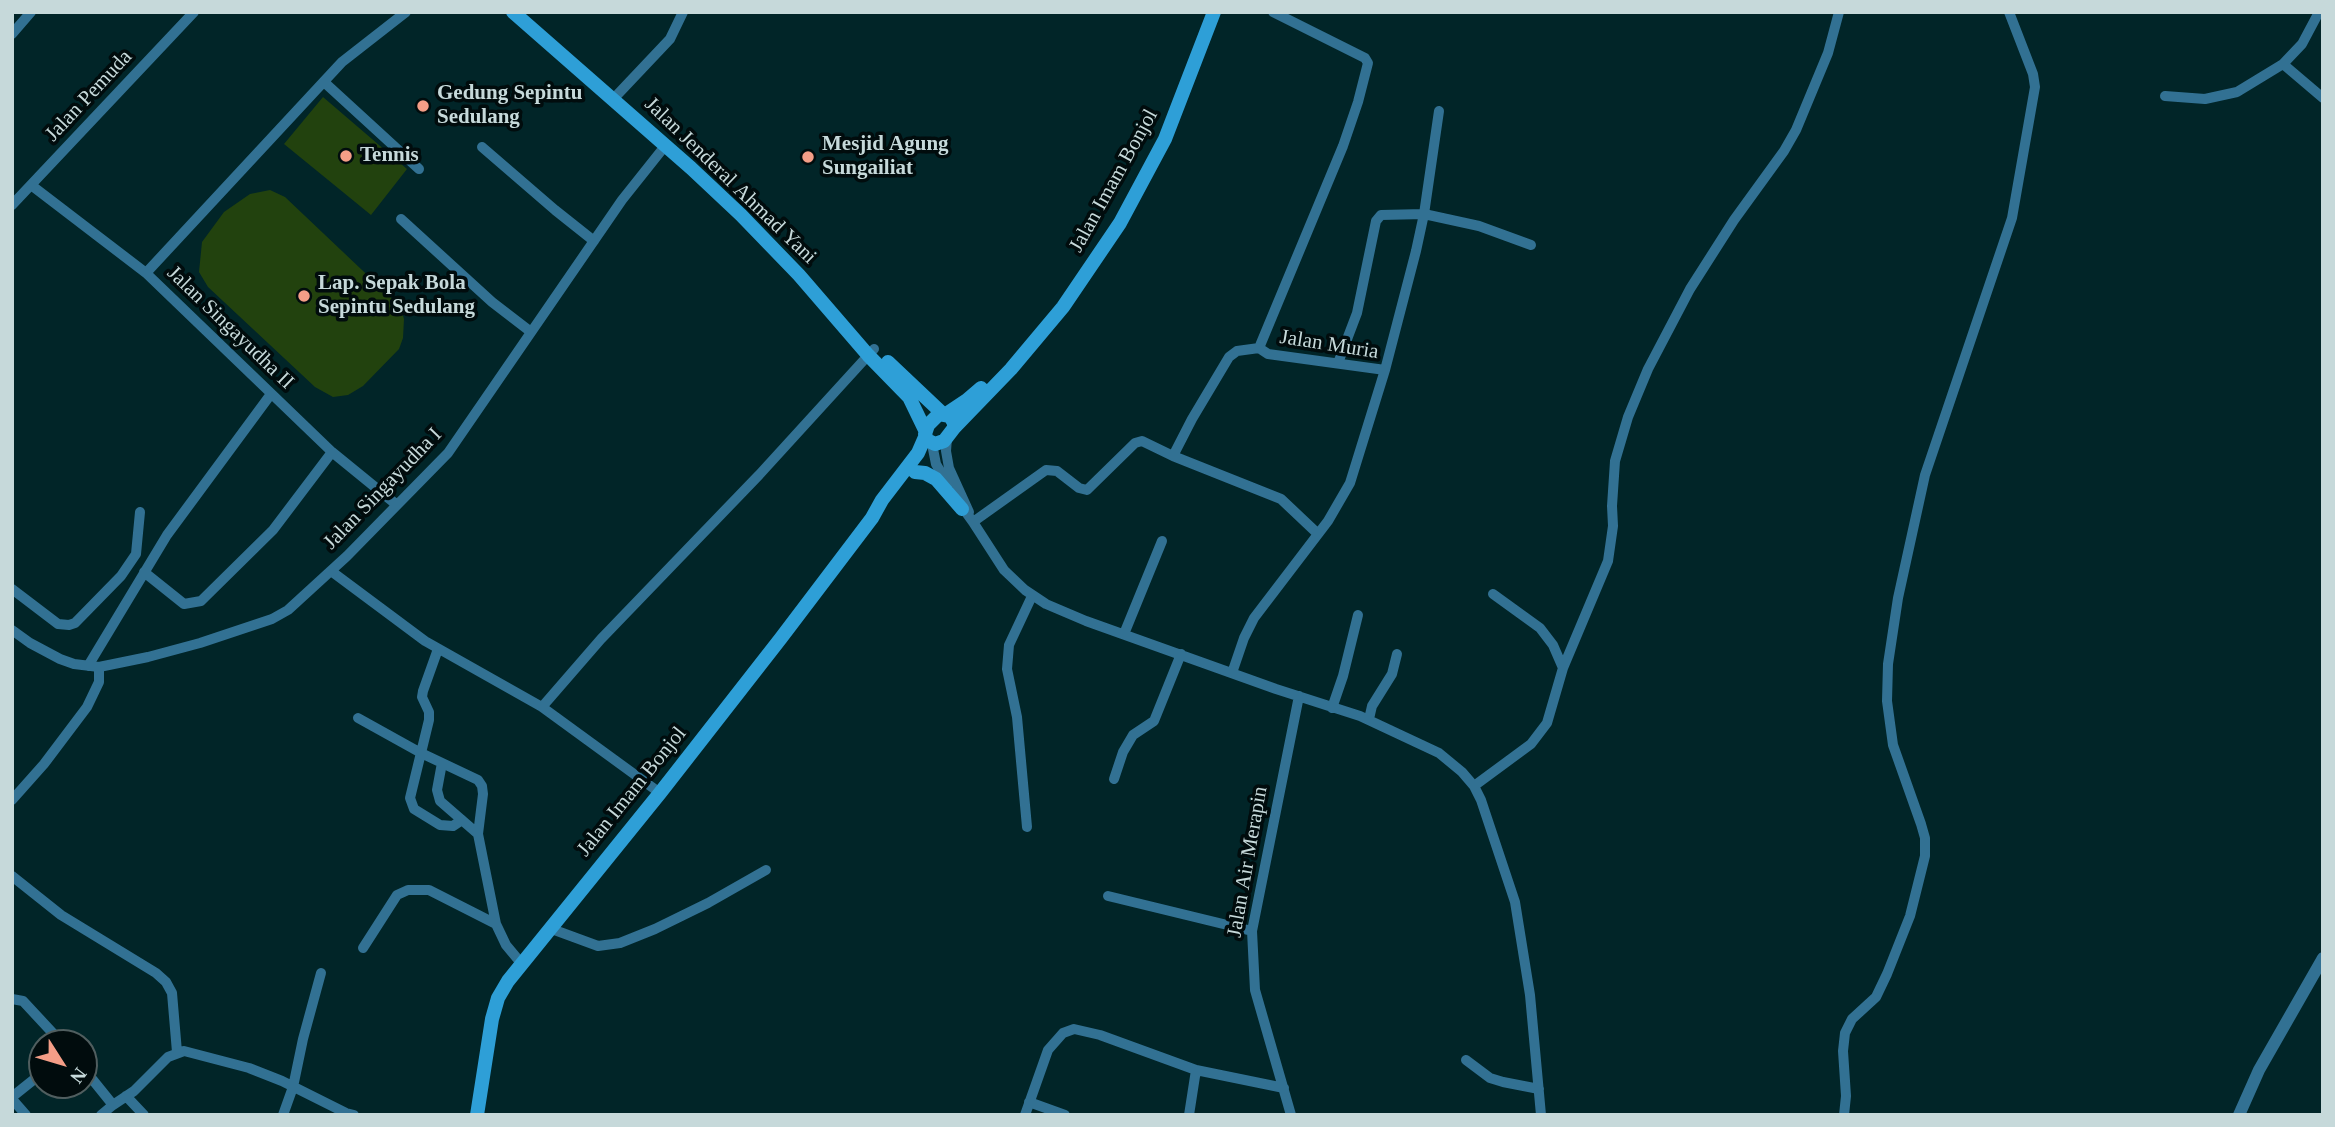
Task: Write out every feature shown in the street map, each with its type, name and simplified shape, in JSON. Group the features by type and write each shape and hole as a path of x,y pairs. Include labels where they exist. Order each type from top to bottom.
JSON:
{"main road":[{"name":"Jalan Jenderal Ahmad Yani","path":"513,12 741,215 871,352 952,418 951,433"},
{"name":"Jalan Jenderal Ahmad Yani","path":"524,12 702,166 806,272 909,397 928,439"},
{"name":"Jalan Imam Bonjol","path":"951,433 1023,354 1077,287 1119,223 1165,139 1214,12"},
{"name":"Jalan Imam Bonjol","path":"873,518 888,505 915,472 935,417 967,400 1007,364 1023,354"},
{"path":"928,439 938,444 951,433"},
{"name":"Jalan Imam Bonjol","path":"477,1115 489,1035 498,998 521,963 660,793 873,518 882,500 928,439"},
{"path":"915,472 925,473 936,479 968,515"}],"street":[{"path":"12,34 31,12"},
{"name":"Jalan Pemuda","path":"12,205 194,12"},
{"path":"146,273 342,62 406,12"},
{"path":"618,94 670,39 682,12"},
{"name":"Jalan Muria","path":"1231,673 1254,618 1295,568 1339,506 1350,483 1385,370 1268,354 1259,348 1343,146 1368,63 1365,58 1273,12"},
{"path":"1475,786 1544,731 1563,668 1608,561 1613,526 1615,461 1628,417 1673,318 1706,262 1796,130 1825,62 1839,12"},
{"path":"1844,1115 1845,1033 1852,1019 1876,997 1887,974 1910,916 1925,856 1925,838 1921,824 1893,745 1887,701 1888,664 1898,598 1925,475 2012,218 2035,87 2033,74 2009,12"},
{"path":"2165,96 2205,99 2237,92 2283,64 2302,44 2319,12"},
{"path":"2283,64 2323,98"},
{"path":"324,82 419,169"},
{"path":"1385,370 1424,214 1439,111"},
{"name":"Jalan Singayudha I","path":"12,630 60,659 94,667 161,654 272,619 304,597 448,453 639,175 665,146"},
{"path":"482,147 594,241"},
{"name":"Jalan Singayudha II","path":"31,185 146,273 332,452 397,505"},
{"path":"1338,363 1351,333 1363,293 1376,221 1383,213 1424,214 1479,226 1531,245"},
{"path":"401,219 492,302 531,332"},
{"path":"1173,456 1229,357 1237,351 1259,348"},
{"path":"542,708 601,639 759,475 871,352"},
{"path":"12,800 44,764 87,707 99,682 94,667 144,572 198,491 271,394"},
{"path":"951,433 946,451 949,468 967,505 968,515"},
{"path":"928,439 936,464 1004,570 1032,596 1065,613 1369,719 1439,753 1475,786 1515,902 1530,995 1541,1115"},
{"path":"968,515 1046,470 1057,471 1079,488 1087,490 1135,443 1147,443 1281,499 1318,534"},
{"path":"144,572 184,604 201,601 273,530 332,452"},
{"path":"12,589 58,624 75,623 121,576 136,554 141,512"},
{"path":"1124,634 1162,541"},
{"path":"331,571 438,649 542,708 660,793"},
{"path":"1493,594 1540,628 1553,645 1563,668"},
{"path":"1027,827 1017,717 1007,669 1012,635 1032,596"},
{"path":"1332,708 1358,615"},
{"path":"438,649 423,691 422,697 429,712 429,720 410,798 414,809 427,819 446,827 462,820"},
{"path":"1114,779 1123,752 1133,735 1154,721 1181,654"},
{"path":"1369,719 1372,706 1392,674 1397,654"},
{"name":"Jalan Air Merapin","path":"1291,1115 1255,989 1252,931 1298,696"},
{"path":"358,718 421,753 475,777 482,786 478,834 496,924 506,945 521,963"},
{"path":"442,763 437,790 440,801 478,834"},
{"path":"550,928 598,946 620,943 708,903 766,870"},
{"path":"12,876 61,915 156,973 166,982 172,993 177,1052"},
{"path":"363,948 397,895 408,890 429,890 496,924"},
{"path":"1108,896 1252,931"},
{"path":"2239,1115 2259,1070 2318,975 2323,958"},
{"path":"283,1115 293,1087 321,973"},
{"path":"12,999 23,1000 49,1029"},
{"path":"1025,1115 1048,1050 1055,1040 1070,1030 1079,1029 1196,1070 1284,1088"},
{"path":"101,1115 177,1052 203,1054 248,1068 354,1115"},
{"path":"1466,1060 1490,1078 1539,1089"},
{"path":"1189,1115 1196,1070"},
{"path":"26,1115 12,1098 28,1085"},
{"path":"98,1086 113,1105"},
{"path":"126,1096 144,1115"},
{"path":"1029,1102 1065,1115"}],"green space":[{"name":"Tennis","path":"323,97 407,169 371,215 284,144"},
{"name":"Lap. Sepak Bola Sepintu Sedulang","path":"270,190 285,197 400,306 404,319 403,338 399,349 363,386 348,395 333,397 315,387 208,287 199,272 202,242 224,212 250,194"}],"place":[{"name":"Gedung Sepintu Sedulang","path":"423,106"},
{"name":"Tennis","path":"346,156"},
{"name":"Mesjid Agung Sungailiat","path":"808,157"},
{"name":"Lap. Sepak Bola Sepintu Sedulang","path":"304,296"}]}
